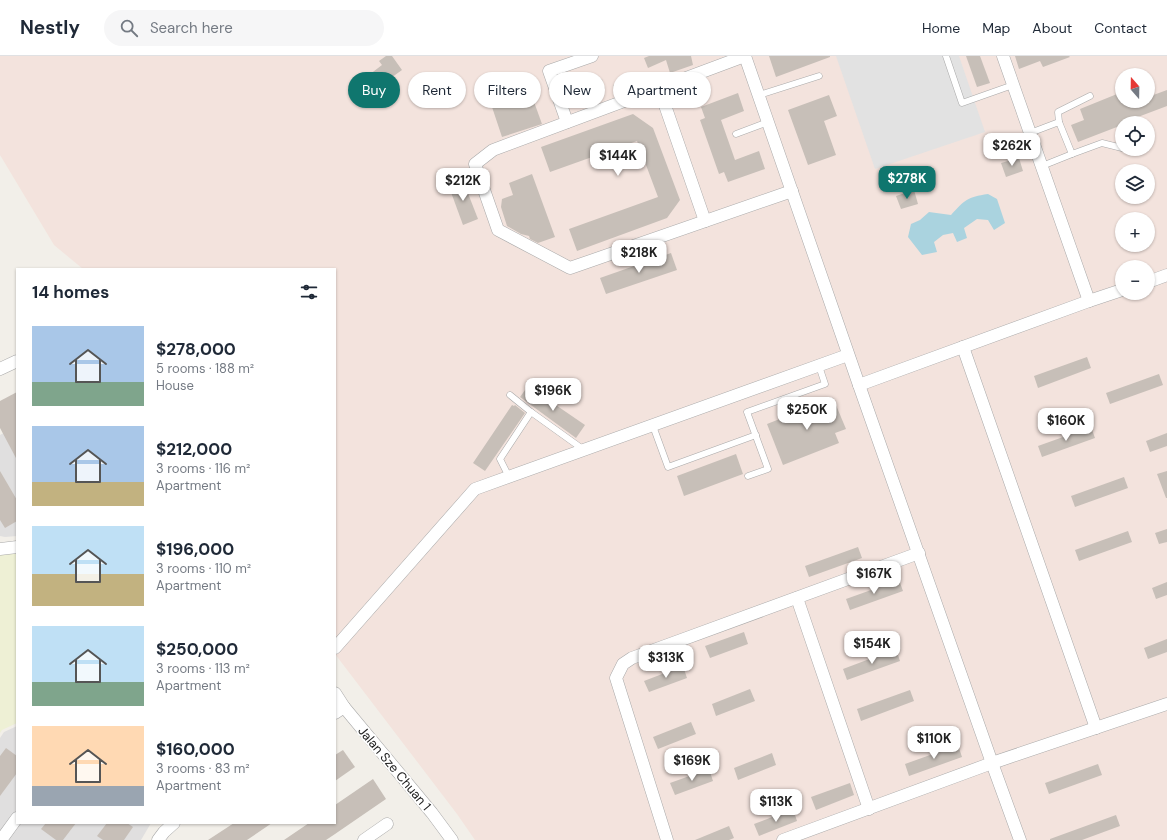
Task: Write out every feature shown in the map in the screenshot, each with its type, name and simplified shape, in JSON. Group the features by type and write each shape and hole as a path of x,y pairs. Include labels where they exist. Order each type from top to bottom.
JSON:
{"street":[{"path":"567,122 549,71 592,56"},
{"path":"702,72 745,56 848,355 1020,840"},
{"path":"1003,56 1089,301"},
{"path":"613,105 492,150 475,164 498,230 570,268 792,191"},
{"path":"666,108 705,221"},
{"path":"1155,280 1167,276"},
{"path":"859,385 1115,292"},
{"path":"963,347 1096,728"},
{"path":"336,647 475,489 848,355"},
{"path":"0,369 16,361"},
{"path":"0,549 16,548"},
{"path":"667,840 616,678 623,664 632,658 919,553"},
{"path":"797,598 869,809"},
{"name":"Jalan Sze Chuan 1","path":"336,696 340,710 432,813 452,840"},
{"path":"783,840 992,763 1167,704"},
{"path":"1,840 16,819"},
{"path":"158,840 173,824"},
{"path":"364,840 386,824"}],"lane":[{"path":"946,56 962,103 1013,85"},
{"path":"759,95 819,76"},
{"path":"1072,154 1059,122 1058,112 1090,96"},
{"path":"736,134 768,122"},
{"path":"1030,133 1059,122"},
{"path":"1042,166 1102,143 1115,146"},
{"path":"748,476 768,469 747,412 825,384 819,366"},
{"path":"510,395 584,450"},
{"path":"509,477 500,459 531,412"},
{"path":"653,426 668,467 756,435"}],"shaded area":[{"path":"0,56 1167,56 1167,840 475,840 457,814 336,655 336,268 82,268 54,245 0,155"},
{"path":"836,56 959,56 985,132 875,169"},
{"path":"16,427 16,536 0,536 0,435"},
{"path":"16,726 16,824 150,824 141,840 0,840 0,738 4,732"}],"green space":[{"path":"16,553 16,723 2,730 0,733 0,555"}],"water":[{"path":"988,194 997,199 1005,223 994,230 988,220 977,219 964,228 967,238 957,242 953,233 943,235 934,242 937,252 922,255 908,237 911,224 920,220 929,212 951,215 967,200 975,196"}],"building":[{"path":"386,56 392,56 402,70 399,72 373,72 382,65 379,61"},
{"path":"649,56 691,56 693,65 670,72 666,60 648,68 644,58"},
{"path":"769,56 830,56 830,57 776,77"},
{"path":"966,56 980,56 990,83 977,87"},
{"path":"1015,56 1070,57 1043,67 1040,61 1019,69"},
{"path":"1167,90 1167,106 1141,116 1115,116 1115,128 1078,142 1071,125 1084,120 1080,109 1115,95 1115,108 1155,108 1155,94"},
{"path":"738,93 744,111 721,120 735,160 759,151 765,169 728,182 724,172 719,174 700,120 705,118 701,108 711,108 711,103"},
{"path":"829,95 837,116 824,121 836,155 808,165 788,110"},
{"path":"492,108 536,108 542,124 502,137"},
{"path":"633,114 653,128 680,200 667,218 577,251 569,229 658,197 637,141 550,172 541,147"},
{"path":"1019,158 1023,171 1006,177 1001,163"},
{"path":"532,174 555,237 538,243 530,239 529,236 521,234 507,226 501,207 502,199 513,195 509,183"},
{"path":"462,178 478,219 463,225 448,184"},
{"path":"914,190 918,204 901,209 896,196"},
{"path":"671,253 677,270 606,294 600,278"},
{"path":"1087,357 1091,368 1038,388 1034,376"},
{"path":"1159,374 1163,385 1110,404 1106,393"},
{"path":"528,386 585,425 576,438 520,397"},
{"path":"16,393 16,458 0,428 0,401"},
{"path":"833,398 846,429 835,433 839,443 783,465 767,424"},
{"path":"512,405 515,405 525,413 485,471 473,463"},
{"path":"1091,427 1095,438 1042,457 1038,446"},
{"path":"1167,433 1167,446 1150,452 1146,441"},
{"path":"736,454 743,474 684,496 677,476"},
{"path":"0,471 16,498 16,522 5,528 0,520"},
{"path":"1167,471 1167,498 1166,498 1157,474"},
{"path":"1124,477 1128,488 1075,507 1071,496"},
{"path":"1167,529 1167,542 1159,544 1155,533"},
{"path":"1128,531 1132,542 1079,561 1075,550"},
{"path":"858,547 862,558 809,577 805,566"},
{"path":"899,580 903,591 850,610 846,599"},
{"path":"1167,582 1167,595 1156,599 1152,588"},
{"path":"744,632 748,644 710,658 705,646"},
{"path":"1167,639 1167,652 1148,659 1144,648"},
{"path":"896,649 900,661 847,680 843,669"},
{"path":"683,666 687,678 649,692 644,681"},
{"path":"750,689 755,701 716,716 712,704"},
{"path":"910,690 914,701 861,721 857,709"},
{"path":"691,722 696,734 658,749 653,737"},
{"path":"958,745 962,757 909,776 905,764"},
{"path":"6,748 16,755 16,774 0,796 0,756"},
{"path":"343,750 355,767 336,780 336,754"},
{"path":"772,753 776,765 738,780 734,768"},
{"path":"1098,764 1102,775 1049,794 1045,783"},
{"path":"709,769 713,781 675,795 670,783"},
{"path":"373,779 386,799 326,840 284,840 308,824 336,824 336,804"},
{"path":"850,783 854,795 816,810 811,797"},
{"path":"793,809 797,821 759,836 754,824"},
{"path":"1116,815 1120,826 1082,840 1050,840 1050,839"},
{"path":"45,824 75,824 63,840 56,840 41,829"},
{"path":"106,824 128,824 133,827 124,840 103,840 97,836"},
{"path":"232,824 271,824 247,840 208,840"},
{"path":"729,826 734,838 729,840 695,840"}]}
